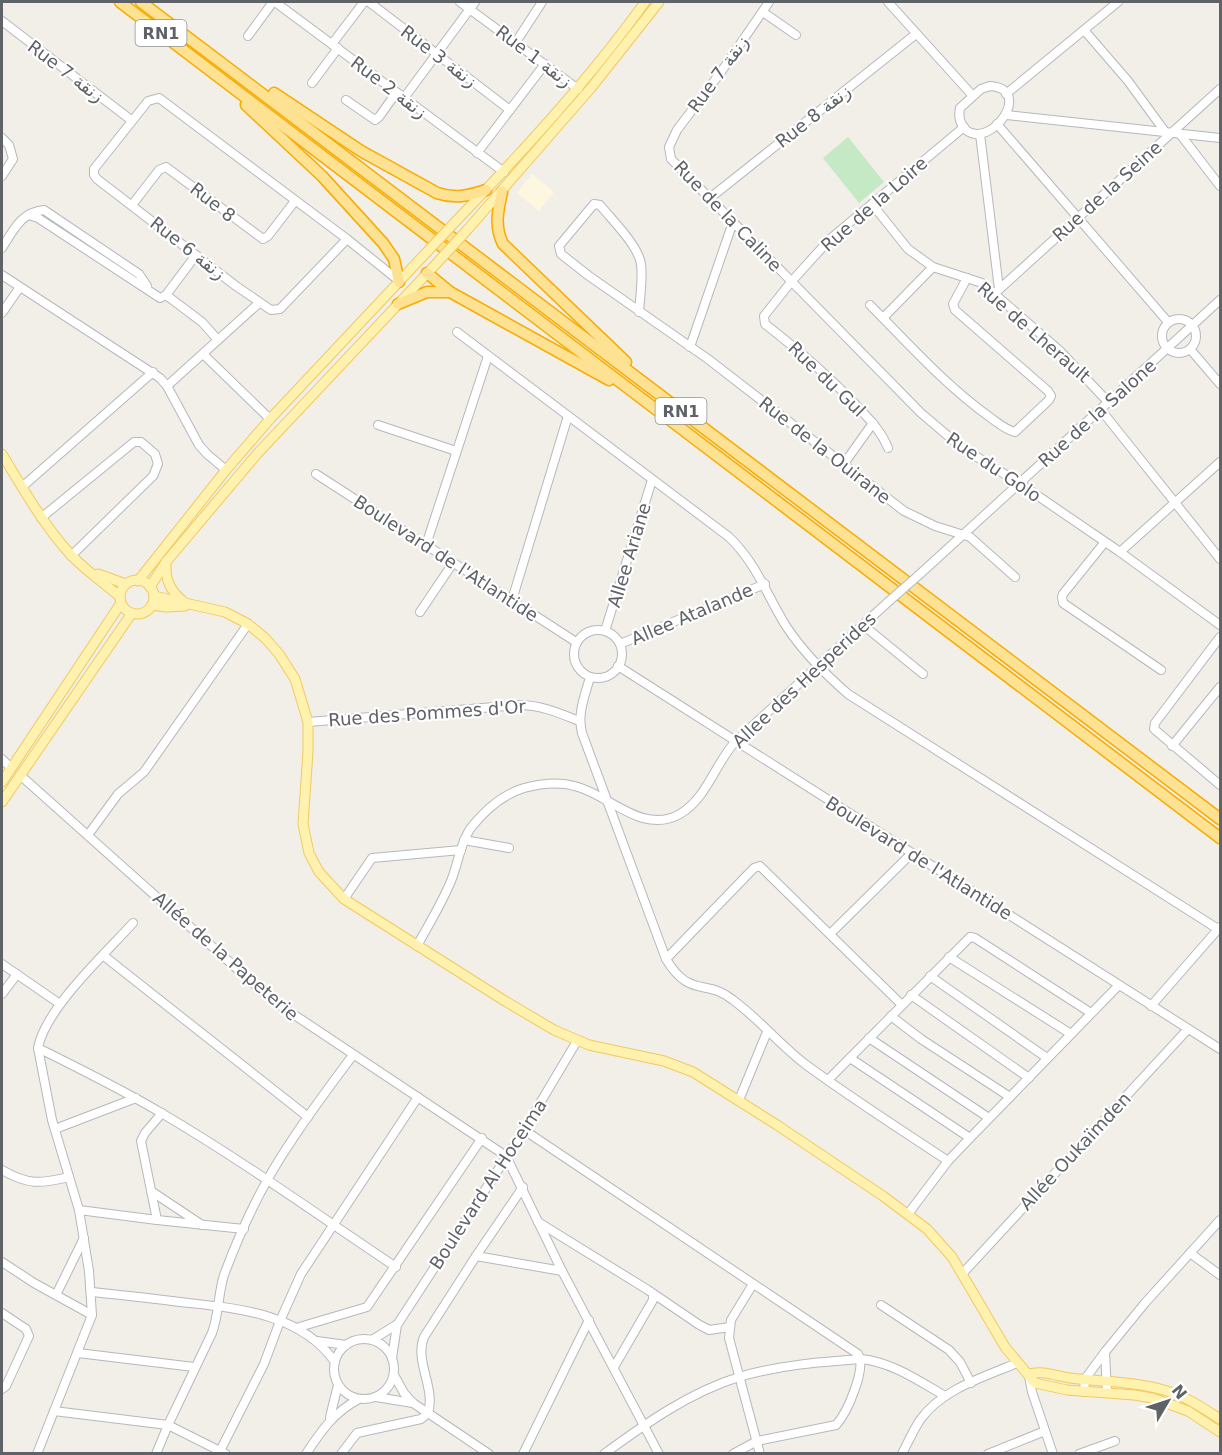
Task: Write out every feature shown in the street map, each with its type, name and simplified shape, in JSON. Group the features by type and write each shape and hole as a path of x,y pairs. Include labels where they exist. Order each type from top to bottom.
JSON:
{"highway":[{"name":"RN1","path":"120,2 1221,838"},
{"name":"RN1","path":"141,2 369,172 666,400 1221,819"},
{"path":"202,64 322,176 383,243 394,259 399,282"},
{"path":"239,76 271,91 352,145 437,193 460,198 486,190"},
{"path":"502,192 497,228 503,244 666,400"},
{"path":"427,273 450,292 639,396"},
{"path":"398,304 427,292 450,292"}],"main road":[{"path":"138,581 226,470 270,419 504,172 578,89 645,2"},
{"path":"2,454 41,518 71,556 121,600 125,609 132,613 143,613 166,562 257,454 502,192 591,88 659,2"},
{"path":"166,562 166,574 170,587 189,605"},
{"path":"91,572 126,584 138,581 146,583 152,596 173,608 189,605 225,612 248,624 279,654 295,679 309,722 303,824 309,853 319,872 344,899 538,1022 577,1041 664,1061 693,1072 739,1100 908,1214 934,1236 963,1273 1005,1347 1035,1383 1084,1392 1134,1395 1172,1404 1196,1415 1221,1432"},
{"path":"2,782 121,600 126,584"},
{"path":"2,802 132,613"},
{"path":"1029,1374 1038,1371 1085,1379 1146,1385 1168,1391 1196,1403 1221,1419"}],"street":[{"path":"248,36 276,2"},
{"name":"Rue 2 زنقة","path":"276,2 504,172"},
{"path":"312,83 364,2"},
{"name":"Rue 3 زنقة","path":"369,2 510,110"},
{"name":"Rue 1 زنقة","path":"460,2 473,5 516,42 578,89"},
{"path":"516,42 542,2"},
{"name":"Rue 7 زنقة","path":"669,147 677,130 721,72 769,2"},
{"path":"888,2 973,96"},
{"path":"1006,94 1118,2"},
{"path":"404,98 473,5"},
{"path":"762,12 796,35"},
{"name":"Rue 7 زنقة","path":"2,21 131,120"},
{"path":"1084,30 1221,186"},
{"name":"Rue 8 زنقة","path":"710,198 916,34"},
{"path":"477,153 545,64"},
{"path":"990,86 999,88 1006,94 1010,104 1007,115 987,132 972,133 964,127 960,120 962,106 981,89 990,86"},
{"name":"Rue de la Seine","path":"996,291 1221,89"},
{"path":"346,100 375,120 396,93"},
{"path":"131,120 148,101 159,98 347,238 399,282"},
{"path":"1007,115 1221,138"},
{"name":"Rue 6 زنقة","path":"131,120 96,166 94,172 98,179 271,310 280,309 347,238"},
{"path":"997,124 1168,322"},
{"name":"Rue de la Loire","path":"765,314 830,239 964,127"},
{"path":"980,134 996,291"},
{"path":"2,138 9,144 13,159 2,176"},
{"name":"Rue de la Caline","path":"669,147 672,159 677,166 791,282"},
{"name":"Rue 8","path":"132,206 159,170 166,167 263,239 268,236 296,201"},
{"name":"Rue de la Ouirane","path":"639,312 641,265 639,257 633,246 600,205 594,204 559,246 559,251 589,276 639,312 690,347 904,511 921,521 946,530 964,533 976,540 1015,577"},
{"name":"Rue de Lherault","path":"872,204 904,246 933,267 982,283 996,291 1060,351 1109,403"},
{"path":"2,248 18,222 29,215 38,218 160,298 165,295 196,255"},
{"path":"690,347 733,222"},
{"path":"883,318 933,267"},
{"path":"2,275 153,372 167,386 196,440 207,454 226,470"},
{"path":"870,305 967,400 1015,432 1049,400 1050,393 955,310 953,304 967,278"},
{"name":"Rue du Golo","path":"791,282 921,413 961,447 1019,483 1120,552 1221,625"},
{"path":"2,313 20,286"},
{"path":"165,295 202,322 218,340"},
{"name":"Rue de la Salone","path":"920,574 1221,300"},
{"path":"167,386 260,303"},
{"name":"Rue du Gul","path":"765,314 765,324 810,359 873,423 888,448"},
{"path":"1181,319 1193,325 1197,338 1190,349 1179,353 1167,349 1162,337 1163,329 1168,322 1181,319"},
{"path":"457,332 729,537 751,561 787,628 818,665 860,703 1219,928 1151,1006"},
{"path":"1190,349 1221,384"},
{"path":"203,354 270,419"},
{"path":"426,545 488,356"},
{"path":"22,487 153,372"},
{"path":"1101,410 1221,559"},
{"path":"512,600 568,416"},
{"path":"843,465 873,423"},
{"path":"378,425 456,451"},
{"path":"41,518 134,442 141,442 155,454 158,464 153,476 71,556"},
{"path":"1120,552 1221,462"},
{"name":"Boulevard de l'Atlantide","path":"316,474 576,642"},
{"name":"Allee Ariane","path":"605,631 652,480"},
{"path":"1105,542 1063,594 1062,600 1065,605 1161,670"},
{"path":"420,612 453,563"},
{"name":"Allee des Hesperides","path":"417,946 450,882 464,840 481,816 496,801 516,790 538,784 557,783 577,786 634,815 648,819 662,819 679,814 693,803 707,785 725,753 735,742 920,574"},
{"name":"Allee Atalande","path":"620,644 765,584"},
{"path":"88,835 123,789 144,772 248,624"},
{"path":"862,625 923,674"},
{"path":"597,629 605,631 613,635 620,644 622,654 612,674 605,677 591,677 580,671 575,663 573,651 576,642 588,631 597,629"},
{"path":"1221,637 1155,723 1155,731 1221,785"},
{"name":"Boulevard de l'Atlantide","path":"618,666 910,854 1221,1049"},
{"path":"591,677 579,721 666,959 680,979 689,985 722,993 732,998 767,1032 828,1080 948,1161"},
{"path":"1172,746 1221,687"},
{"name":"Rue des Pommes d'Or","path":"309,722 519,705 546,708 579,721"},
{"path":"2,759 11,768"},
{"name":"Allée de la Papeterie","path":"20,775 272,1000 506,1156"},
{"path":"464,840 510,848"},
{"path":"344,899 372,858 461,850"},
{"path":"830,934 910,854"},
{"path":"666,959 754,868 760,866 902,1005"},
{"path":"37,1454 92,1315 92,1292 79,1210 40,1069 38,1048 40,1036 60,1004 133,923"},
{"path":"828,1080 968,938 975,938 1091,1013"},
{"path":"104,956 308,1117"},
{"path":"949,957 1071,1034"},
{"path":"2,964 60,1004"},
{"path":"2,994 17,974"},
{"path":"930,976 1047,1058"},
{"path":"908,1214 948,1161 1119,985"},
{"path":"911,995 1029,1078"},
{"path":"891,1016 1010,1097"},
{"name":"Allée Oukaïmden","path":"963,1273 1188,1029"},
{"path":"739,1100 767,1032"},
{"path":"869,1038 989,1118"},
{"name":"Boulevard Al Hoceima","path":"392,1358 397,1325 524,1130 577,1041"},
{"path":"38,1048 162,1113 268,1180 396,1267"},
{"path":"156,1454 212,1333 225,1274 244,1228 268,1180 308,1117 353,1055"},
{"path":"850,1058 970,1138"},
{"path":"55,1129 136,1098"},
{"path":"54,1411 168,1425 223,1452 264,1364 279,1321 301,1274 418,1098"},
{"path":"157,1221 141,1142 145,1133 162,1113"},
{"path":"524,1130 850,1348 861,1359 860,1376 843,1415 836,1425 757,1441 734,1454"},
{"path":"296,1328 364,1309 372,1302 482,1138"},
{"path":"506,1156 562,1271 659,1454"},
{"path":"2,1170 31,1183 69,1177"},
{"path":"341,1454 357,1433 421,1419 428,1413 430,1398 421,1349 422,1343 476,1256 523,1187"},
{"path":"151,1191 204,1225"},
{"path":"79,1210 157,1221 244,1228"},
{"path":"1084,1392 1085,1379 1105,1353 1221,1220"},
{"path":"537,1221 709,1329 730,1327"},
{"path":"56,1295 84,1238"},
{"path":"1190,1253 1221,1275"},
{"path":"476,1256 562,1271"},
{"path":"2,1262 92,1315"},
{"path":"753,1284 730,1327 729,1338 760,1454"},
{"path":"92,1292 245,1310 296,1328 316,1341 335,1362"},
{"path":"614,1367 653,1300 653,1295"},
{"path":"881,1305 949,1350 960,1362 971,1383"},
{"path":"2,1313 26,1329 29,1336 6,1386 2,1389"},
{"path":"523,1454 589,1320"},
{"name":"Boulevard Al Hoceima","path":"372,1340 397,1325"},
{"path":"359,1399 347,1394 338,1385 334,1374 335,1362 339,1352 354,1340 372,1340 381,1344 392,1358 394,1375 404,1393 413,1403 489,1454"},
{"path":"316,1341 346,1345"},
{"path":"78,1353 194,1368"},
{"path":"1105,1353 1107,1393"},
{"path":"604,1454 643,1426 705,1391 739,1377 781,1367 861,1359 872,1360 898,1370 945,1396"},
{"path":"902,1454 921,1419 945,1396 1017,1363"},
{"path":"1029,1374 1032,1392 1053,1454"},
{"path":"376,1397 384,1392 394,1375"},
{"path":"328,1422 338,1385"},
{"path":"306,1454 328,1422 339,1411 359,1399 376,1397 413,1403"},
{"path":"988,1454 1045,1431"},
{"path":"1079,1454 1115,1441"}],"shaded area":[{"path":"532,174 554,192 539,211 517,193"}],"green space":[{"path":"848,137 884,182 859,203 823,158"}]}
